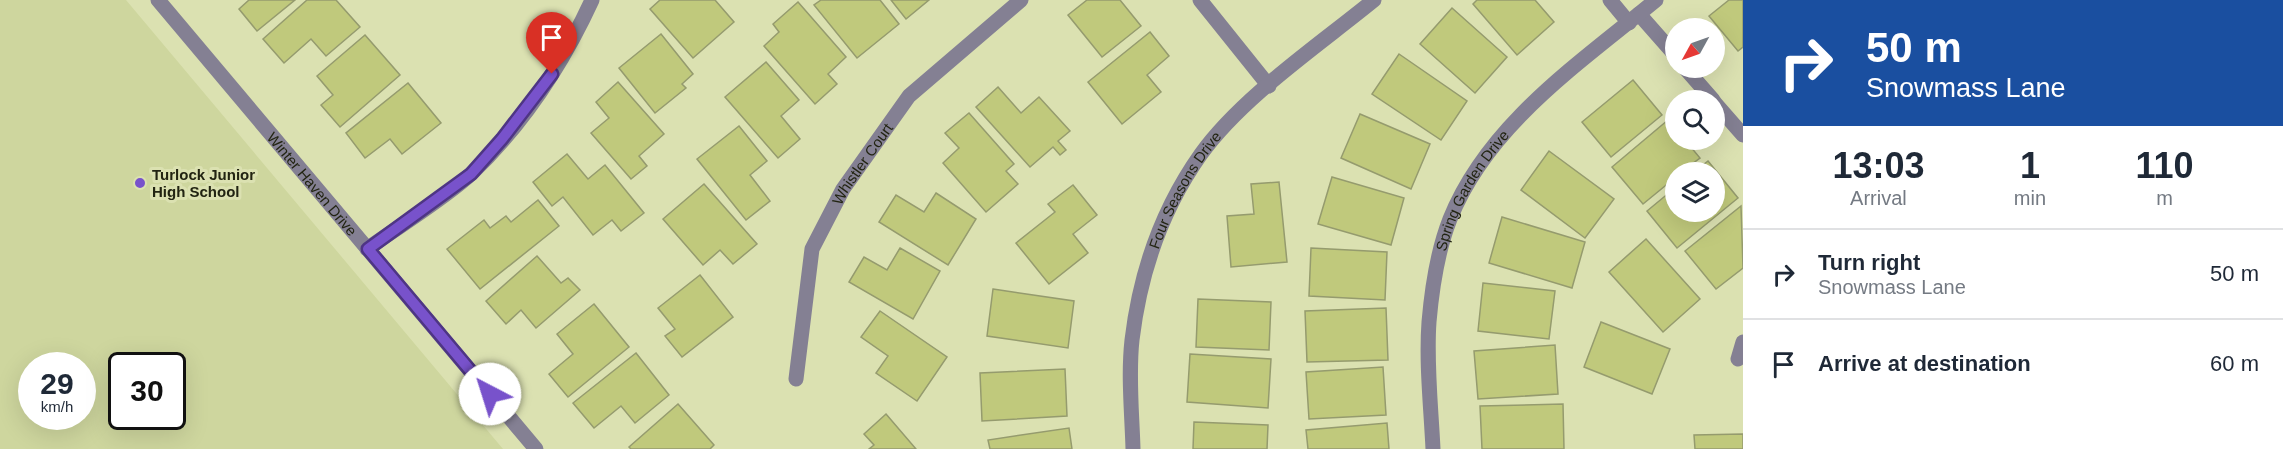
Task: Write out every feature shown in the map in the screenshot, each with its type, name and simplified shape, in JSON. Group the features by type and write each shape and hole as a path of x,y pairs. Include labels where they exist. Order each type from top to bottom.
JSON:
{"street":[{"name":"Winter Haven Drive","path":"158,0 536,449"},
{"path":"368,249 471,174 552,74 592,0"},
{"name":"Whistler Court","path":"796,379 812,249 843,189 909,96 1021,0"},
{"path":"1200,0 1269,86"},
{"name":"Four Seasons Drive","path":"1133,449 1132,341 1140,291 1153,243 1175,195 1202,153 1231,120 1374,0"},
{"path":"1610,0 1665,46"},
{"name":"Spring Garden Drive","path":"1433,449 1429,325 1438,256 1450,220 1466,186 1488,151 1516,119 1655,0"},
{"path":"1694,78 1704,90"},
{"path":"1725,114 1743,135"},
{"path":"1738,359 1743,342"}],"shaded area":[{"name":"Turlock Junior High School","path":"0,0 126,0 503,449 0,449"}],"building":[{"path":"249,0 295,0 257,31 239,9"},
{"path":"307,0 336,0 360,27 326,56 311,39 284,63 263,39"},
{"path":"660,0 715,0 734,22 693,58 650,9"},
{"path":"821,0 880,0 899,24 857,58 814,5"},
{"path":"891,0 929,0 906,19"},
{"path":"1087,0 1120,0 1141,26 1102,57 1068,15"},
{"path":"1477,0 1535,0 1554,22 1517,55 1473,4"},
{"path":"1729,0 1743,0 1743,47 1738,51 1725,35 1725,18 1709,16"},
{"path":"798,2 846,57 828,74 837,84 815,104 764,46 779,32 773,24"},
{"path":"1452,8 1507,57 1475,93 1420,44"},
{"path":"1150,32 1169,56 1147,75 1161,92 1122,124 1088,82"},
{"path":"661,34 693,74 682,84 686,88 655,113 619,68"},
{"path":"365,35 400,75 340,127 321,105 333,95 317,76"},
{"path":"1399,54 1467,101 1441,140 1372,94"},
{"path":"766,62 799,100 781,116 800,139 778,158 725,97"},
{"path":"1633,80 1662,115 1611,157 1582,122"},
{"path":"618,82 664,134 639,156 647,166 631,179 591,133 609,118 596,102"},
{"path":"408,83 441,123 402,154 390,139 365,158 346,133"},
{"path":"998,87 1021,113 1039,97 1070,131 1058,141 1066,150 1060,155 1053,147 1030,167 976,107"},
{"path":"969,113 1014,164 1006,171 1018,184 986,212 943,163 959,148 945,133"},
{"path":"1360,114 1430,144 1411,189 1341,158"},
{"path":"1665,123 1665,150 1693,150 1700,158 1695,162 1665,162 1665,186 1643,204 1612,167"},
{"path":"739,126 767,161 750,175 770,201 746,220 697,159"},
{"path":"1549,151 1614,199 1585,238 1521,190"},
{"path":"567,154 588,179 605,165 644,213 621,231 612,220 593,235 563,197 552,206 533,182"},
{"path":"1332,177 1404,198 1391,245 1318,224"},
{"path":"1279,182 1287,262 1231,267 1227,216 1254,214 1251,184"},
{"path":"1725,182 1738,198 1725,209"},
{"path":"704,184 757,244 733,264 720,250 703,265 663,219"},
{"path":"1073,185 1097,215 1073,234 1088,253 1049,284 1016,243 1055,212 1048,204"},
{"path":"936,193 976,219 948,265 879,222 896,195 924,212"},
{"path":"1665,196 1665,222 1709,222 1677,248 1647,211"},
{"path":"538,200 559,226 480,289 447,249 484,220 490,228 506,216 511,222"},
{"path":"1741,206 1743,268 1716,289 1685,251 1721,222 1725,222 1725,219"},
{"path":"1502,217 1585,242 1572,288 1489,263"},
{"path":"1646,239 1700,299 1663,332 1609,272"},
{"path":"900,248 940,271 913,319 849,282 864,257 887,270"},
{"path":"1311,248 1387,252 1385,300 1309,296"},
{"path":"537,256 561,283 568,278 580,290 536,328 521,310 506,324 486,301"},
{"path":"700,275 733,317 682,357 665,336 675,329 658,308"},
{"path":"1483,283 1555,291 1549,339 1478,331"},
{"path":"993,289 1074,301 1068,348 987,336"},
{"path":"1198,299 1271,302 1269,350 1196,347"},
{"path":"594,304 629,347 568,397 549,374 573,354 557,334"},
{"path":"1386,308 1388,360 1307,362 1305,311"},
{"path":"880,311 947,357 917,401 876,373 888,356 861,337"},
{"path":"1601,322 1670,349 1652,394 1584,367"},
{"path":"1555,345 1558,394 1478,399 1474,351"},
{"path":"636,353 669,395 635,423 621,406 594,428 573,403"},
{"path":"1190,354 1271,359 1268,408 1187,402"},
{"path":"1383,367 1386,415 1309,419 1306,372"},
{"path":"1065,369 1067,416 982,421 980,373"},
{"path":"678,404 714,445 710,449 631,449 629,447"},
{"path":"1563,404 1564,449 1482,449 1480,406"},
{"path":"886,414 916,449 869,449 874,445 864,434"},
{"path":"1194,422 1268,425 1267,449 1193,449"},
{"path":"1387,423 1389,449 1308,449 1306,430"},
{"path":"1069,428 1072,449 990,449 988,440"},
{"path":"1743,434 1743,449 1695,449 1694,435"}],"place":[{"name":"Turlock Junior High School","path":"140,183"}],"route":[{"path":"490,394 368,249 471,174 502,139 552,74"}]}
